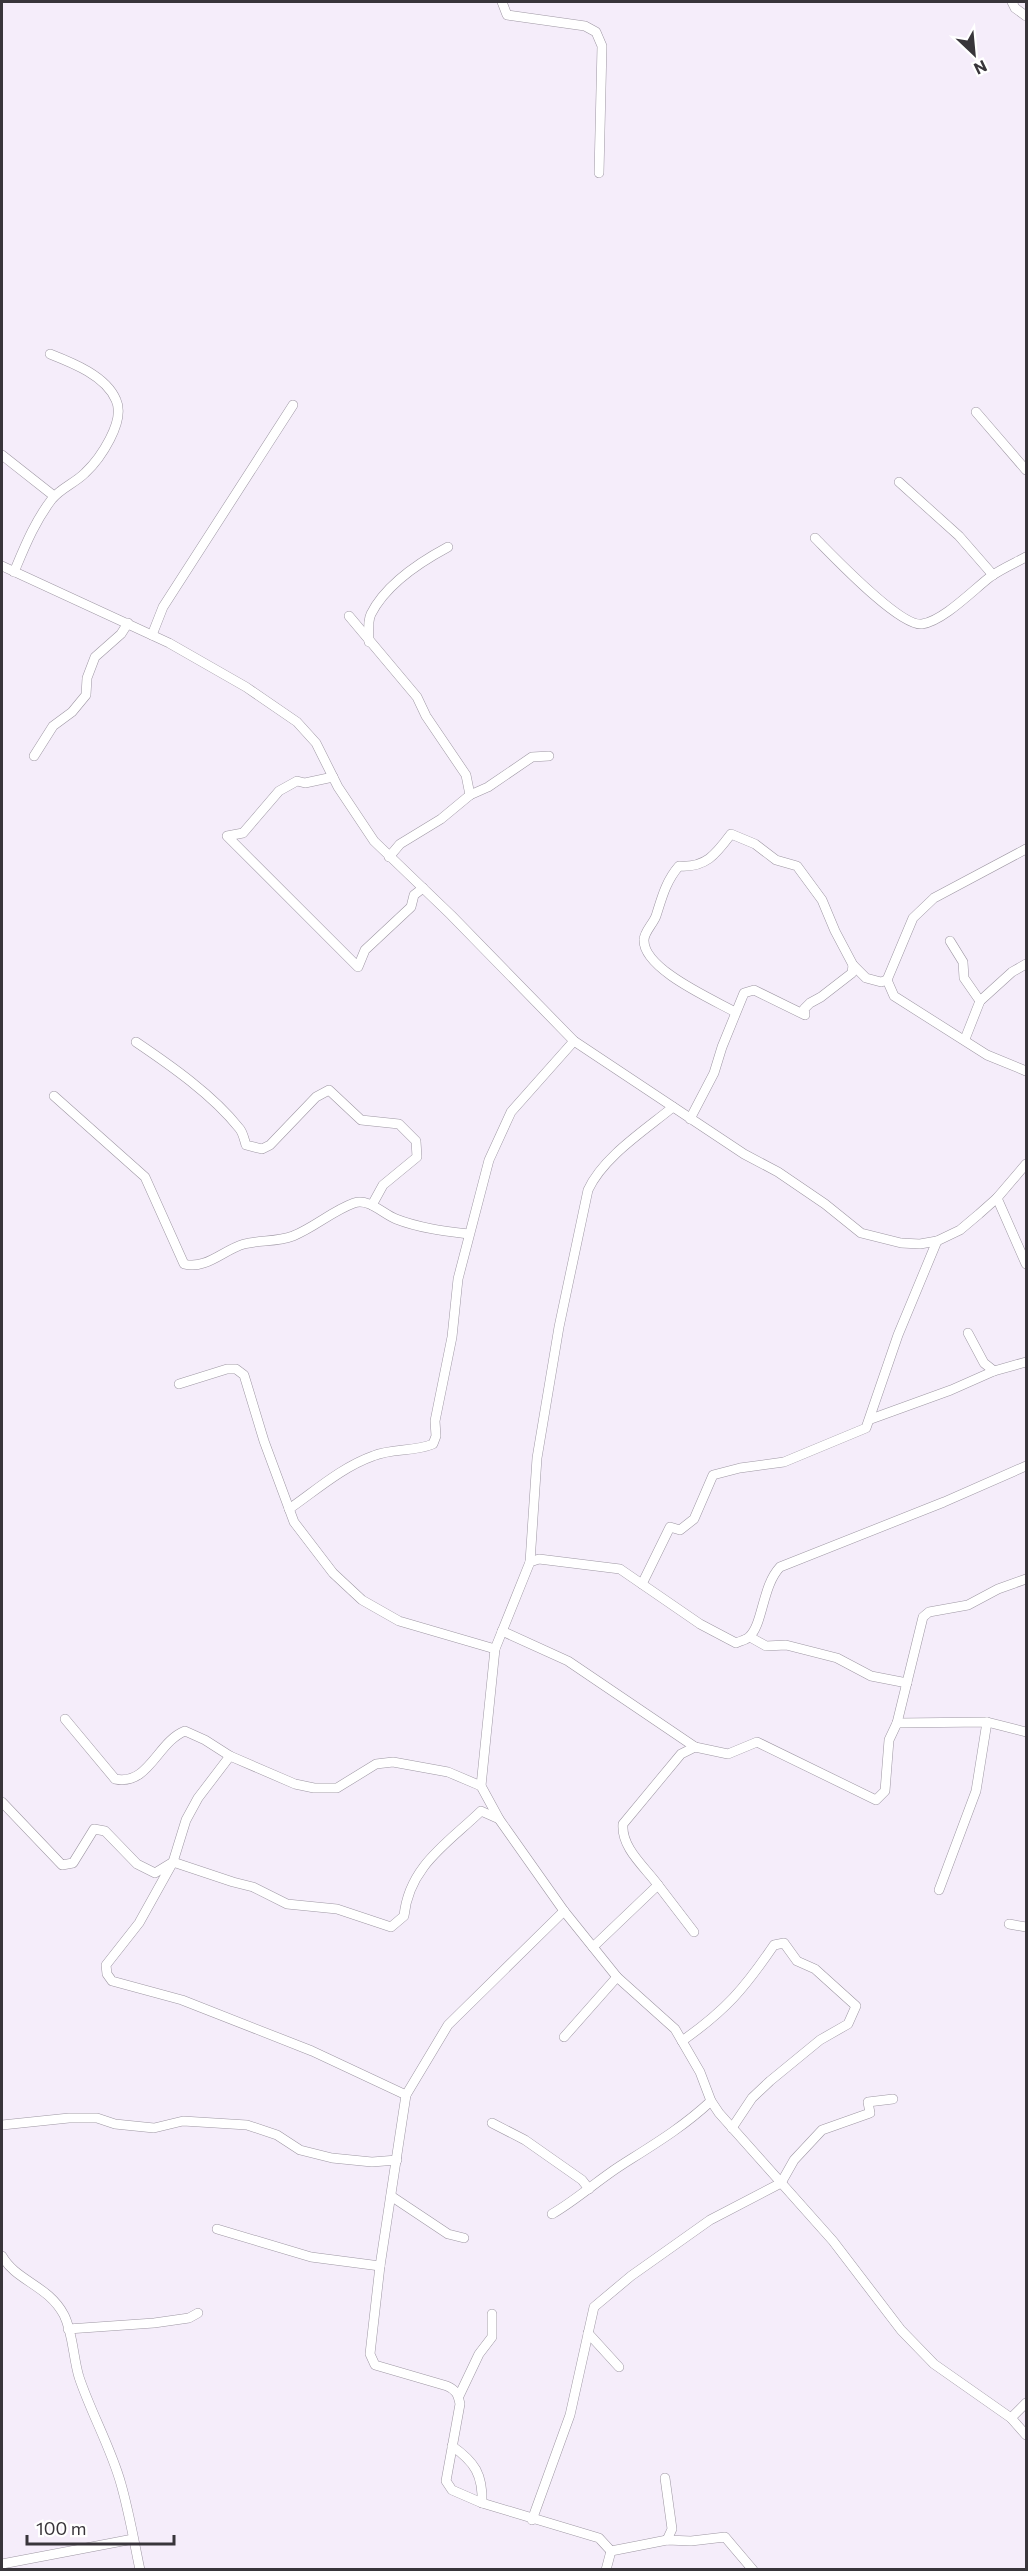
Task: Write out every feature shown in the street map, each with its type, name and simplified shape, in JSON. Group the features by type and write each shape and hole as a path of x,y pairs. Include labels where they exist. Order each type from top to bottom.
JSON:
{"street":[{"path":"502,2 507,15 585,26 596,32 602,46 599,173"},
{"path":"1012,2 1015,8 1026,16"},
{"path":"1018,2 1026,9"},
{"path":"14,572 35,525 54,496 85,473 107,446 116,426 117,402 104,383 50,354"},
{"path":"152,635 163,607 293,405"},
{"path":"976,412 1026,471"},
{"path":"2,455 27,472 54,496"},
{"path":"899,482 959,536 993,575"},
{"path":"815,538 884,604 911,624 922,624 936,619 993,575 1026,557"},
{"path":"369,642 370,616 382,597 422,562 448,547"},
{"path":"2,566 152,635 246,687 297,722 316,743 333,777 374,841 574,1041 744,1154 778,1172 825,1204 861,1233 901,1243 920,1244 937,1241 960,1230 997,1198 1026,1164"},
{"path":"349,616 417,697 426,716 466,775 470,795"},
{"path":"34,756 53,726 72,712 86,695 87,678 95,657 121,634 128,623"},
{"path":"389,857 400,844 441,819 470,795 488,787 532,757 549,756"},
{"path":"333,777 305,783 297,781 279,791 243,833 227,836 358,967 365,950 411,907 414,895 423,888"},
{"path":"735,1012 654,962 644,948 644,937 653,922 670,876 679,866 693,867 704,863 731,834 755,844 777,860 797,866 822,900 853,965 866,978 881,982 886,980 913,918 934,898 1026,849"},
{"path":"950,941 963,962 964,978 980,1001"},
{"path":"965,1039 980,1001 1012,972 1026,964"},
{"path":"690,1119 714,1072 744,993 754,990 805,1015 804,1009 852,973 853,965"},
{"path":"886,980 894,996 987,1055 1026,1071"},
{"path":"289,1509 353,1466 375,1455 433,1444 436,1436 435,1421 452,1337 458,1279 489,1160 512,1112 574,1041"},
{"path":"136,1042 174,1068 204,1094 241,1129 246,1145 262,1149 270,1145 315,1097 329,1090 361,1120 399,1124 416,1141 417,1157 383,1185 372,1205"},
{"path":"54,1096 145,1177 184,1264 203,1265 229,1250 246,1244 271,1242 295,1235 323,1218 357,1202 372,1205 395,1219 424,1227 468,1234"},
{"path":"673,1107 604,1164 594,1176 588,1190 559,1327 537,1458 530,1562 495,1649 481,1786 499,1819 564,1911 617,1977 675,2029 700,2072 711,2101 832,2241 901,2330 934,2364 1011,2418 1026,2436"},
{"path":"997,1198 1026,1264"},
{"path":"642,1584 670,1527 680,1530 694,1519 713,1475 740,1468 784,1462 866,1428 898,1335 937,1241"},
{"path":"968,1333 984,1363 994,1371"},
{"path":"871,1419 951,1390 994,1371 1026,1362"},
{"path":"179,1384 227,1369 236,1369 244,1375 294,1522 333,1573 362,1600 399,1621 495,1649"},
{"path":"530,1562 539,1559 620,1569 719,1635 736,1643 750,1637 756,1626 766,1588 780,1567 944,1502 1026,1466"},
{"path":"502,1630 568,1661 695,1747 728,1754 757,1742 876,1800 885,1791 889,1740 897,1723 923,1617 929,1612 968,1605 998,1589 1026,1579"},
{"path":"750,1637 766,1646 786,1645 837,1658 871,1676 907,1683"},
{"path":"65,1719 115,1779 125,1781 138,1777 175,1736 185,1731 205,1740 230,1756 295,1784 323,1790 338,1788 376,1764 393,1762 448,1773 481,1786"},
{"path":"897,1723 987,1722 1026,1732"},
{"path":"939,1890 976,1791 987,1722"},
{"path":"694,1932 622,1836 623,1824 681,1754 695,1747"},
{"path":"230,1756 198,1798 186,1820 173,1862 139,1923 106,1965 107,1974 112,1981 182,2000 312,2051 406,2095"},
{"path":"2,1802 62,1865 73,1863 94,1829 105,1831 137,1864 155,1873 173,1862"},
{"path":"173,1862 254,1887 287,1904 336,1909 391,1927 404,1916 406,1900 423,1864 481,1811 499,1819"},
{"path":"593,1947 658,1885"},
{"path":"564,1911 448,2025 406,2095 398,2160 380,2266 370,2354 372,2361 380,2366 447,2386 455,2390 459,2396 460,2404 446,2481 448,2486 482,2503 532,2520 599,2538 611,2551"},
{"path":"1009,1924 1026,1927"},
{"path":"682,2041 730,2003 746,1987 774,1945 784,1943 797,1961 815,1969 856,2006 848,2024 820,2040 770,2080 752,2098 732,2127"},
{"path":"564,2037 617,1977"},
{"path":"532,2520 570,2415 594,2307 631,2276 710,2220 781,2182 795,2160 822,2130 870,2113 868,2102 893,2099"},
{"path":"552,2214 620,2166 659,2143 711,2101"},
{"path":"2,2125 69,2118 97,2118 115,2124 154,2128 183,2121 247,2125 277,2135 300,2150 332,2158 372,2162 398,2160"},
{"path":"492,2123 525,2140 582,2180 589,2189"},
{"path":"392,2196 448,2234 465,2238"},
{"path":"218,2229 311,2257 380,2266"},
{"path":"2,2256 6,2264 54,2300 65,2316 77,2369 90,2410 121,2483 140,2570"},
{"path":"68,2329 154,2323 189,2318 198,2313"},
{"path":"459,2396 479,2354 492,2337 492,2314"},
{"path":"588,2333 619,2367"},
{"path":"1011,2418 1026,2403"},
{"path":"452,2446 476,2468 482,2483 482,2503"},
{"path":"665,2478 672,2529 667,2540"},
{"path":"611,2551 667,2540 691,2541 725,2537 753,2570"},
{"path":"2,2564 133,2539"},
{"path":"606,2570 611,2551"}]}
